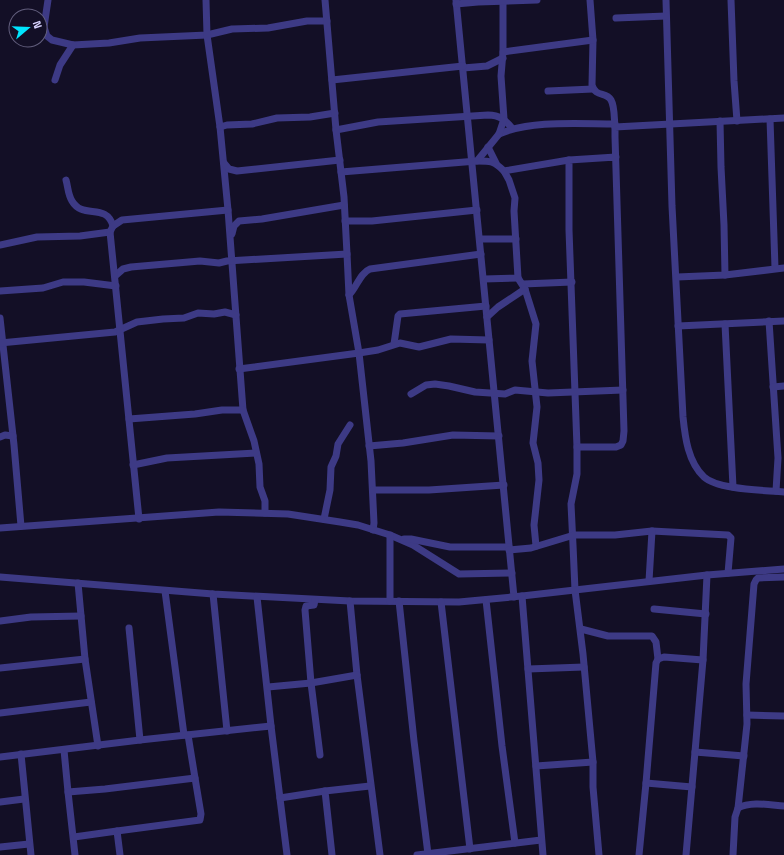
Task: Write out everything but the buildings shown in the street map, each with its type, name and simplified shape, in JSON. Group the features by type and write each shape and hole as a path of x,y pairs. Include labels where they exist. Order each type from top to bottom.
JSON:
{"street":[{"path":"48,0 44,27 47,36 52,40 74,45 109,43 140,38 207,35 232,29 268,28 307,20 327,21"},
{"path":"206,0 207,35 224,163 243,410 259,464 260,487 265,501 265,513"},
{"path":"325,0 334,113 344,205 349,295 359,353 373,490 373,530"},
{"path":"514,597 481,254 474,161 456,2 537,0"},
{"path":"577,447 616,446 623,443 624,431 615,125 612,101 605,95 597,93 593,89 591,81 593,40 590,0"},
{"path":"666,0 672,206 683,417 686,439 695,465 703,476 717,484 784,492"},
{"path":"731,0 737,121"},
{"path":"474,161 499,134 504,119 501,65 503,55 505,1"},
{"path":"616,18 666,16"},
{"path":"332,80 486,66 503,55 593,40"},
{"path":"55,80 60,65 74,45"},
{"path":"548,91 593,89"},
{"path":"220,127 227,125 252,124 277,118 310,117 334,113"},
{"path":"336,130 378,122 493,115 504,119 512,128"},
{"path":"499,134 512,128 571,123 615,125 670,124 784,118"},
{"path":"770,119 775,268"},
{"path":"720,121 725,275"},
{"path":"488,147 496,163 509,180 515,198 514,211 518,278 524,287 536,324 532,361 537,407 533,444 538,463 539,480 534,525 536,546"},
{"path":"504,172 569,160 616,157"},
{"path":"224,163 229,169 236,172 340,160"},
{"path":"569,160 569,230 577,447 577,474 571,504 572,535 593,762 593,788 599,855"},
{"path":"341,172 474,161 496,163"},
{"path":"66,180 70,198 75,206 83,210 106,214 110,218 112,229 114,276 139,519"},
{"path":"230,235 233,232 234,226 239,221 262,219 344,205"},
{"path":"0,244 37,237 80,236 112,229 122,220 228,210"},
{"path":"345,221 379,221 477,210"},
{"path":"480,239 516,239"},
{"path":"114,276 131,267 200,261 215,263 347,254"},
{"path":"349,295 364,271 481,254"},
{"path":"676,277 725,275 784,268"},
{"path":"484,279 518,278"},
{"path":"0,291 43,288 63,282 84,282 116,286"},
{"path":"487,317 524,287 572,282"},
{"path":"394,344 398,316 400,314 486,306"},
{"path":"2,343 83,336 120,330 137,322 184,318 198,313 214,314 225,312 236,315"},
{"path":"0,318 21,526"},
{"path":"769,321 772,387 778,462 776,491"},
{"path":"678,326 784,321"},
{"path":"725,324 733,487"},
{"path":"239,369 378,350 403,342 414,346 424,346 451,339 489,340"},
{"path":"411,394 426,385 435,384 475,392 494,392 505,394 515,390 536,392 576,392 623,390"},
{"path":"772,387 784,386"},
{"path":"129,419 195,414 222,410 243,410"},
{"path":"324,519 330,490 331,466 336,456 338,444 350,425"},
{"path":"0,437 5,435 13,436"},
{"path":"369,446 403,443 453,435 499,436"},
{"path":"133,465 167,458 256,453"},
{"path":"373,490 429,490 504,485"},
{"path":"0,528 219,512 265,513 324,519 390,535 413,545 459,574 512,573"},
{"path":"649,581 652,531"},
{"path":"403,540 411,539 450,547 526,549 572,535 615,535 652,531 729,536 728,573"},
{"path":"390,535 390,601"},
{"path":"0,577 257,597 350,601 441,602 486,600 649,581 784,569"},
{"path":"686,855 703,660 707,575"},
{"path":"733,855 736,813 738,808 744,756 747,715 746,684 755,582 756,579 761,577 784,577"},
{"path":"78,583 85,659 98,746"},
{"path":"74,837 200,820 201,816 186,735 166,591"},
{"path":"213,594 227,731"},
{"path":"522,596 543,855"},
{"path":"257,597 287,855"},
{"path":"315,600 314,605 306,606 304,609 320,755"},
{"path":"486,600 502,746 515,843"},
{"path":"350,601 370,786 380,855"},
{"path":"400,601 414,741 428,854"},
{"path":"441,602 470,849"},
{"path":"654,609 706,614"},
{"path":"0,621 31,617 81,616"},
{"path":"130,628 140,740"},
{"path":"581,629 608,636 652,636 656,642 658,659 654,667 646,783 639,855"},
{"path":"658,659 664,657 703,660"},
{"path":"0,668 85,659"},
{"path":"528,669 584,668"},
{"path":"268,687 311,683 357,675"},
{"path":"0,713 91,702"},
{"path":"747,715 784,716"},
{"path":"0,757 271,726"},
{"path":"64,750 76,855"},
{"path":"695,752 744,756"},
{"path":"21,754 30,855"},
{"path":"536,766 593,762"},
{"path":"68,792 195,778"},
{"path":"646,783 692,787"},
{"path":"280,798 370,786"},
{"path":"325,791 332,855"},
{"path":"0,802 24,799"},
{"path":"738,808 754,804 784,806"},
{"path":"117,831 120,855"},
{"path":"417,855 541,840"},
{"path":"0,847 29,844"}]}
